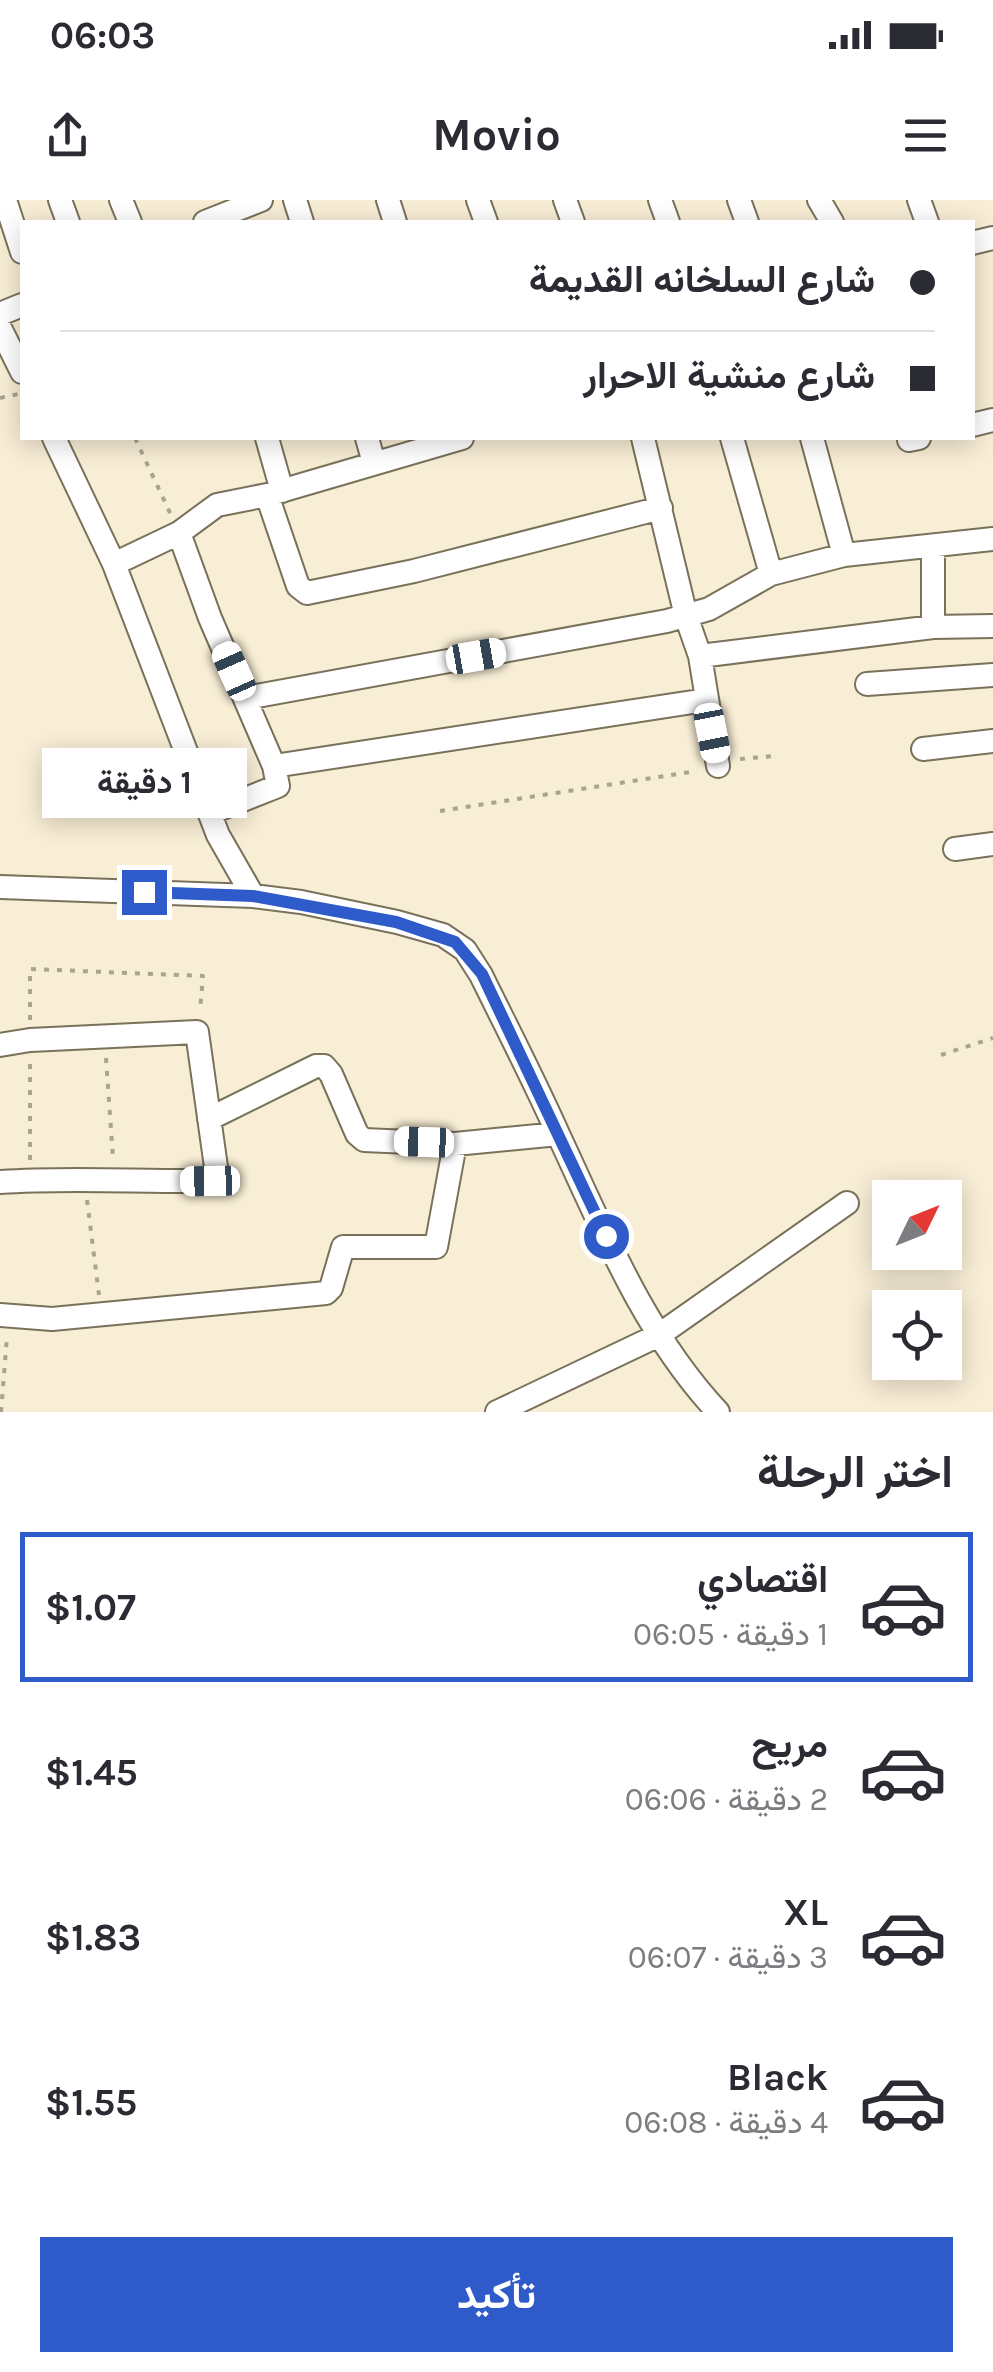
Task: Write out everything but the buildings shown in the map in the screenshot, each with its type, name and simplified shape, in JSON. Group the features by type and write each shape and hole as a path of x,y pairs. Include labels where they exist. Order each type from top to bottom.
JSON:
{"street":[{"path":"5,200 20,246"},
{"path":"211,220 261,200"},
{"path":"0,328 20,368"},
{"path":"55,440 114,564 228,856 253,896"},
{"path":"267,440 275,493 298,586 307,593 414,572 661,508"},
{"path":"368,440 374,463"},
{"path":"114,564 179,533 217,506 455,440"},
{"path":"644,440 686,616 700,656 718,766"},
{"path":"733,440 771,574"},
{"path":"813,440 844,555"},
{"path":"179,533 210,618 274,766 278,786 210,813"},
{"path":"246,698 686,616 710,609 771,574 844,555 993,540"},
{"path":"933,548 933,626"},
{"path":"700,656 933,626 993,626"},
{"path":"867,684 993,675"},
{"path":"274,766 706,700"},
{"path":"923,749 993,741"},
{"path":"955,849 993,844"},
{"path":"0,887 253,896 349,911 444,935 465,950 482,974 606,1236 672,1358 705,1408"},
{"path":"0,1045 30,1040 197,1032 217,1174 210,1181 115,1182 56,1177 0,1182"},
{"path":"209,1119 316,1066 324,1066 332,1074 360,1138 455,1144 558,1134"},
{"path":"5,1316 52,1319 326,1293 341,1252 349,1245 433,1249 437,1246 455,1144"},
{"path":"497,1412 659,1335 847,1203"}],"path":[{"path":"136,440 179,533"},
{"path":"440,810 680,776 744,758 774,756"},
{"path":"30,1180 30,968 204,976 197,1032"},
{"path":"104,1037 115,1182"},
{"path":"940,1055 993,1038"},
{"path":"85,1180 102,1314"},
{"path":"0,1412 5,1316"}],"route":[{"path":"144,892 301,902 396,922 444,935 455,942 482,974 606,1236"}]}
